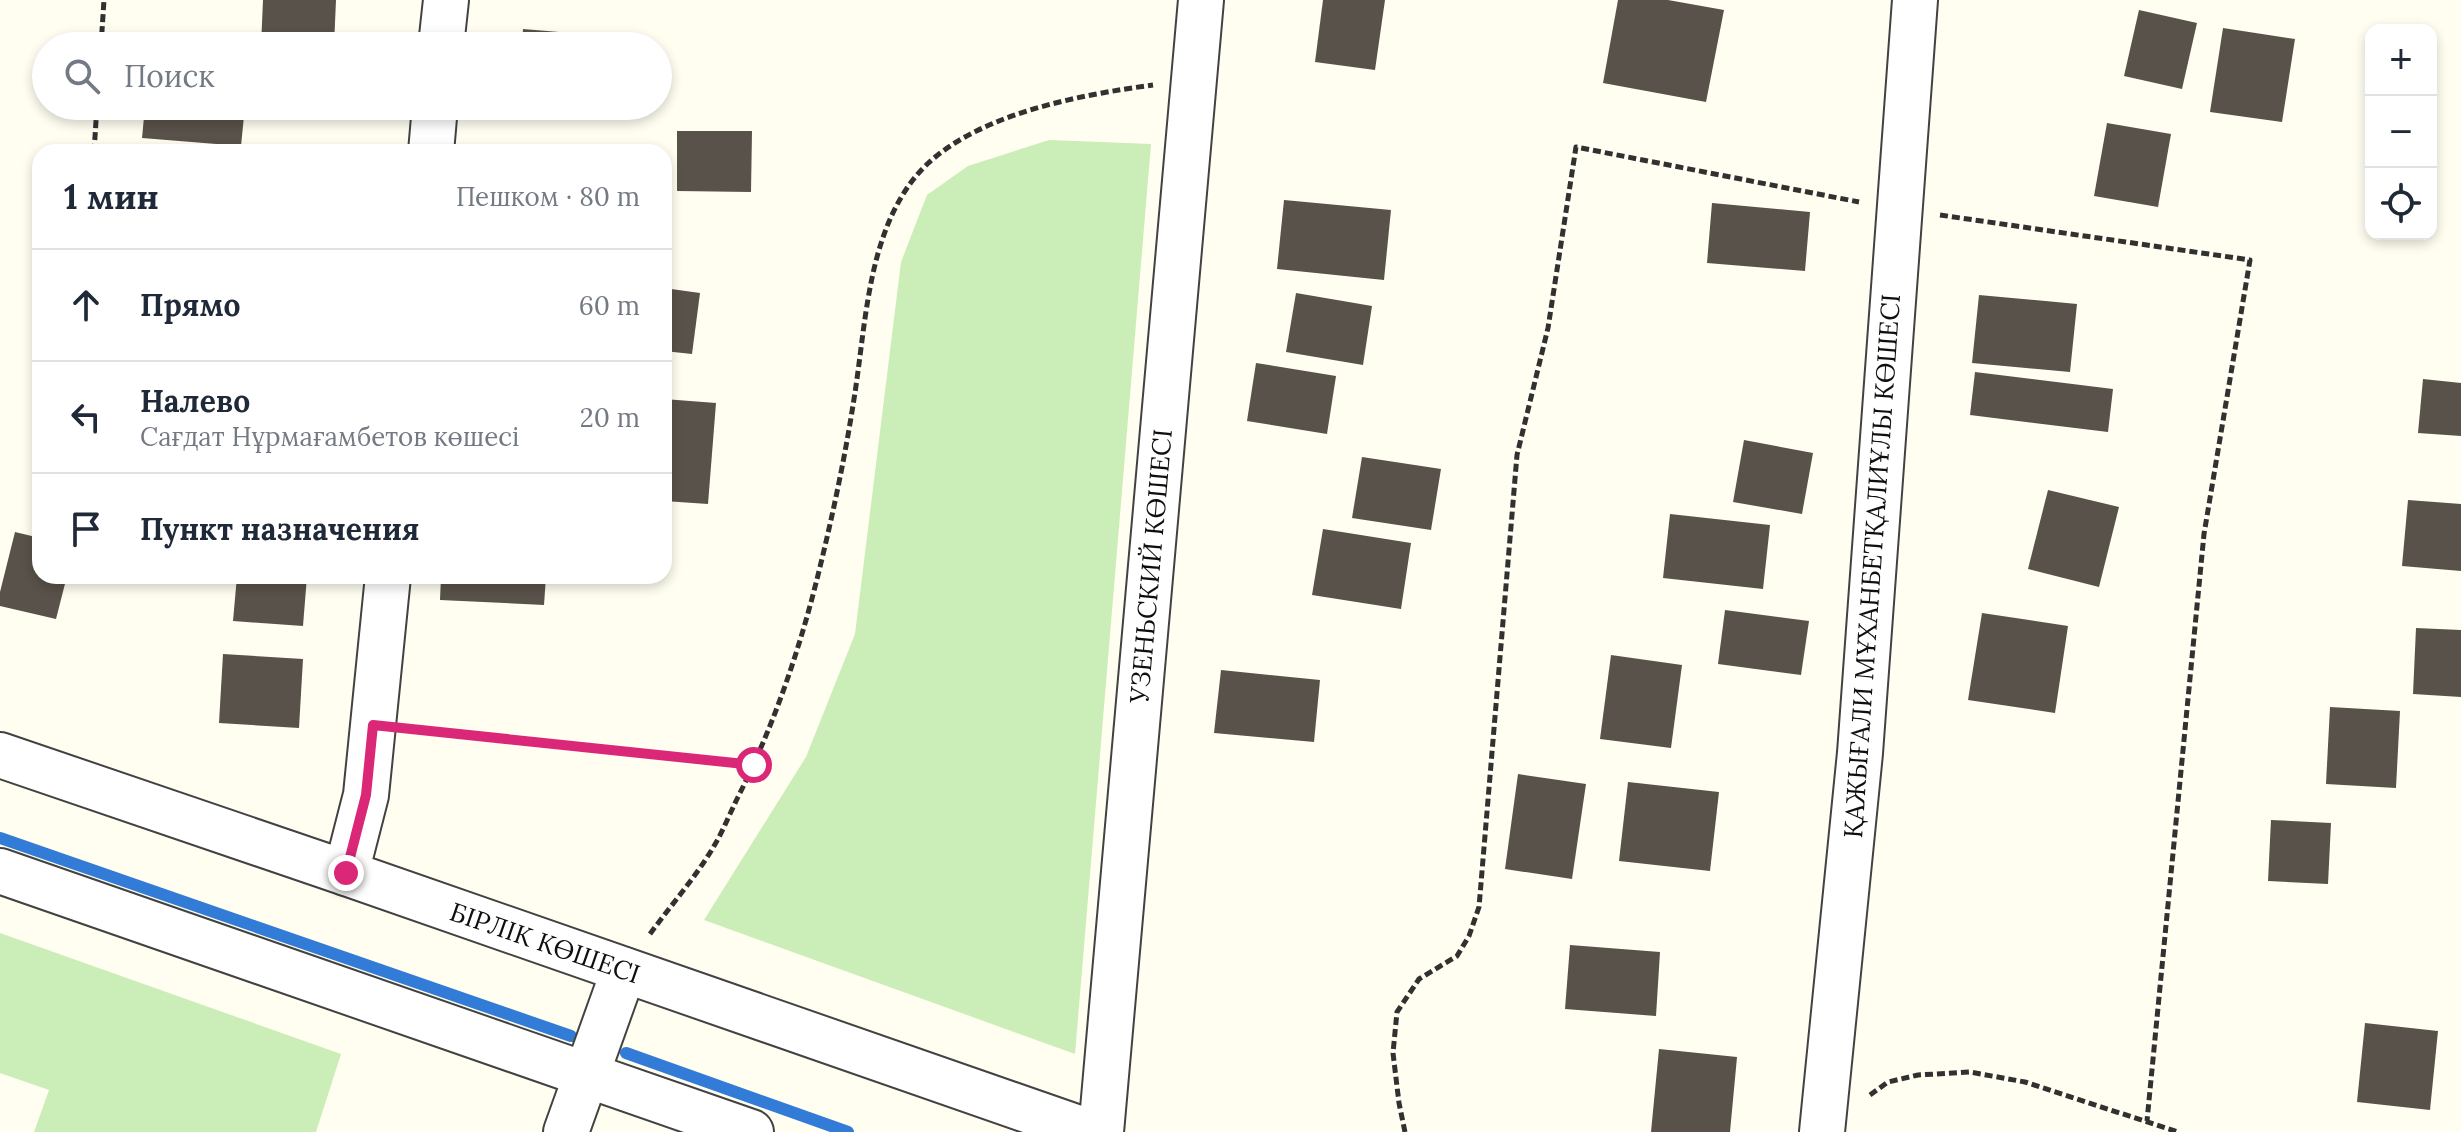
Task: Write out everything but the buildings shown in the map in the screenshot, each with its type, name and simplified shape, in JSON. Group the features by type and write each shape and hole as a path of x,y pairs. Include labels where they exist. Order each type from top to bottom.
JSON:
{"street":[{"path":"443,32 446,0"},
{"name":"УЗЕНЬСКИЙ КӨШЕСІ","path":"1101,1132 1201,0"},
{"name":"ҚАЖЫҒАЛИ МҰХАНБЕТҚАЛИҰЛЫ КӨШЕСІ","path":"1822,1132 1860,753 1915,0"},
{"path":"432,144 434,120"},
{"path":"346,873 366,795 387,584"},
{"name":"БІРЛІК КӨШЕСІ","path":"0,755 1090,1132"},
{"path":"0,871 751,1132"},
{"path":"566,1132 624,970"}],"path":[{"path":"102,32 104,0"},
{"path":"624,970 714,846 754,765 793,667 819,570 849,429 874,276 898,199 919,172 953,143 1026,110 1098,92 1194,80"},
{"path":"95,144 96,120"},
{"path":"373,725 754,765"},
{"path":"1866,1098 1888,1082 1918,1075 1970,1072 2025,1082 2178,1132"}],"green space":[{"path":"1049,140 1151,144 1075,1054 704,920 806,757 855,634 901,262 927,195 968,166"},
{"path":"0,933 341,1054 316,1132 34,1132 49,1090 0,1073"}],"waterway":[{"path":"0,838 571,1036"},
{"path":"626,1053 848,1132"}],"route":[{"path":"346,873 366,795 373,725 754,765"}]}
